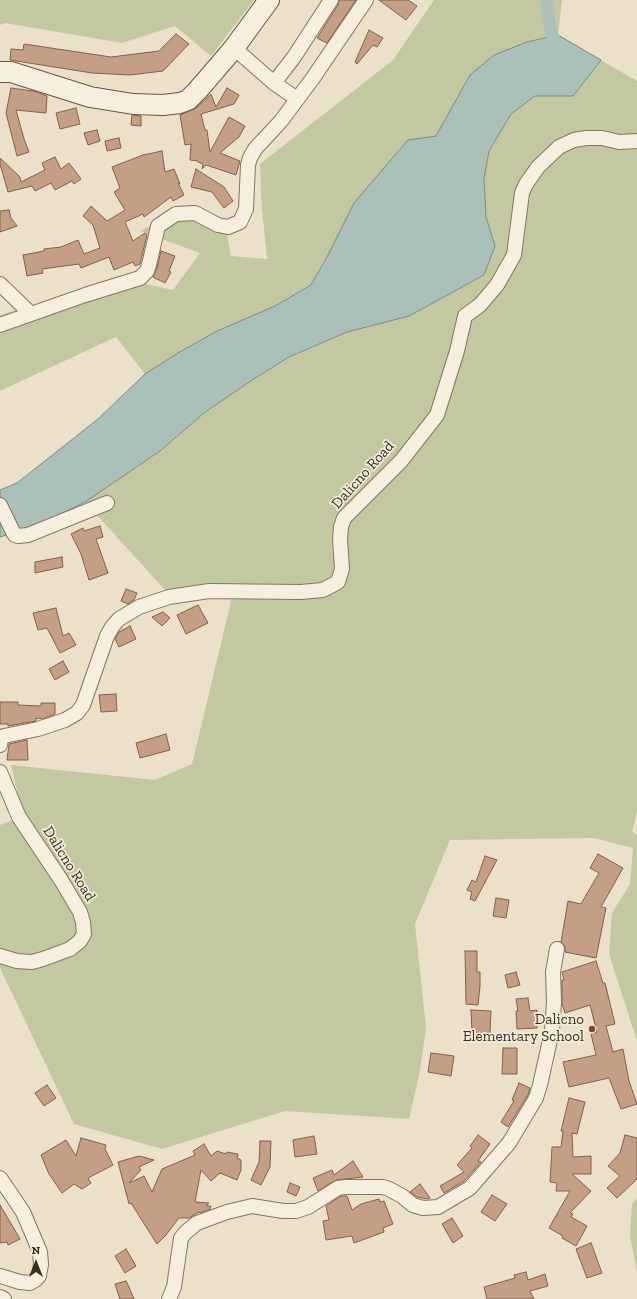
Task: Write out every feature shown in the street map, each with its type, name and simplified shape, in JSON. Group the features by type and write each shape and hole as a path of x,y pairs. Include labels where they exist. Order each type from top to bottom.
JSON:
{"main road":[{"path":"0,72 11,72 90,97 133,104 163,105 180,103 188,100 198,90 234,48 269,0"}],"street":[{"path":"274,83 294,57 331,0"},
{"path":"0,325 85,295 140,278 149,265 158,226 176,214 195,213 218,225 228,227 240,222 246,209 248,165 255,149 281,121 366,0"},
{"path":"234,48 274,83 297,99"},
{"name":"Dalicno Road","path":"0,745 1,739 4,736 38,729 65,720 77,713 83,705 112,627 119,619 139,607 169,598 209,591 301,592 323,590 338,582 342,569 340,540 341,527 344,518 401,461 437,415 457,351 465,316 480,305 497,285 514,255 522,193 526,184 538,167 559,148 574,140 586,138 602,138 619,142 637,140"},
{"path":"0,284 31,314"},
{"path":"0,505 13,532 18,536 28,535 107,503"},
{"name":"Dalicno Road","path":"0,772 19,817 61,880 80,912 84,934 80,941 70,949 32,962 17,961 0,956"},
{"path":"169,1299 174,1287 181,1238 196,1223 227,1212 252,1206 283,1211 296,1211 308,1207 338,1188 345,1187 383,1187 402,1196 413,1206 423,1208 438,1207 470,1188 509,1143 536,1098 552,1031 554,1002 553,972 557,949"},
{"path":"0,1178 23,1212 40,1252 42,1264 39,1276 36,1280 30,1283 20,1282 0,1276"},
{"path":"0,1297 4,1299"}],"green space":[{"path":"0,0 254,0 211,56 175,26 122,43 5,23 0,25"},
{"path":"434,0 562,0 558,35 527,42 470,75 436,137 327,257 311,285 275,306 217,331 145,374 116,337 0,391 0,315 119,278 173,290 200,253 140,231 183,210 226,230 231,256 267,259 261,198 260,164 393,60"},
{"path":"601,60 637,81 637,812 632,831 637,835 637,1041 609,954 612,913 630,884 633,848 594,838 450,840 415,924 426,1027 420,1071 409,1119 285,1111 162,1149 74,1124 0,968 0,825 23,816 11,765 155,780 192,764 235,585 166,591 85,502 160,451 204,413 289,357 347,332 409,316 484,275 495,246 486,217 484,179 489,151 511,114 535,96 573,96"},
{"path":"637,1198 637,1272 630,1236 632,1204"}],"water":[{"path":"558,35 601,60 573,96 535,96 511,114 489,151 484,179 486,217 495,246 484,275 409,316 347,332 289,357 204,413 160,451 85,502 41,524 0,537 0,490 17,483 98,419 145,374 217,331 275,306 311,285 354,203 408,140 436,136 470,75 494,55 527,42"}],"building":[{"path":"339,0 356,0 327,43 317,38 338,5"},
{"path":"379,0 408,0 417,6 406,20"},
{"path":"369,30 383,38 377,47 373,45 357,64 355,62"},
{"path":"176,34 189,44 163,71 130,75 92,73 10,60 11,49 23,50 24,44 111,57 159,51"},
{"path":"11,88 33,91 47,96 46,113 16,110 29,152 17,156 6,113"},
{"path":"227,88 239,95 234,104 201,114 205,130 207,130 210,152 229,117 245,126 239,137 220,153 240,161 236,175 206,165 202,169 203,164 198,161 190,160 191,144 185,145 180,115 196,108 211,94 216,107"},
{"path":"76,108 80,124 60,129 56,113"},
{"path":"132,115 141,116 141,126 131,125"},
{"path":"97,130 100,141 88,145 84,133"},
{"path":"119,138 121,148 107,151 105,141"},
{"path":"162,151 165,172 174,169 180,184 178,183 184,195 173,201 171,197 144,217 143,214 125,222 133,241 145,233 147,235 140,264 135,266 133,262 114,270 109,257 81,268 79,264 42,269 43,273 27,276 23,255 44,251 44,249 61,247 78,240 84,254 100,248 93,225 83,216 91,206 107,221 125,210 114,192 120,188 112,167 143,155"},
{"path":"55,157 61,169 69,163 81,179 74,184 72,181 55,190 51,183 35,191 32,186 8,192 0,164 0,158 20,177 21,182 45,170 42,163"},
{"path":"196,169 224,187 233,201 224,208 212,192 191,187"},
{"path":"9,210 11,218 17,226 0,232 0,211"},
{"path":"161,251 175,256 169,271 171,272 165,283 153,277"},
{"path":"100,526 103,537 96,539 108,573 89,580 81,554 71,534 83,528 84,531"},
{"path":"62,557 63,567 35,573 35,562"},
{"path":"126,589 137,593 134,600 128,604 121,601"},
{"path":"198,605 208,623 186,634 177,615"},
{"path":"56,608 63,636 69,633 76,645 60,653 47,628 38,630 33,613"},
{"path":"163,612 170,618 162,626 152,617"},
{"path":"130,626 136,639 119,647 115,639 119,632"},
{"path":"63,661 69,672 55,680 49,669"},
{"path":"116,694 117,711 101,712 99,695"},
{"path":"0,702 18,702 18,705 41,706 41,703 55,703 55,714 43,719 36,718 36,721 8,726 8,724 0,724"},
{"path":"166,734 170,750 140,758 136,743"},
{"path":"27,740 28,760 7,760 9,744"},
{"path":"598,854 623,868 601,907 606,908 596,958 565,952 565,946 561,942 568,901 581,904 599,873 590,868"},
{"path":"485,856 497,860 475,901 470,899 472,892 467,890 472,880 476,882"},
{"path":"496,898 509,900 506,918 493,916"},
{"path":"465,951 477,951 477,972 480,972 478,1005 466,1004"},
{"path":"596,961 603,983 605,983 615,1024 606,1026 613,1052 623,1049 629,1081 637,1104 621,1109 609,1078 569,1087 563,1062 596,1055 591,1034 597,1032 590,1005 565,1013 562,1004 562,980 564,980 562,972"},
{"path":"516,972 520,985 508,988 505,975"},
{"path":"528,998 530,1011 537,1010 537,1028 517,1029 516,1011 518,1011 516,999"},
{"path":"471,1010 491,1011 490,1033 472,1033"},
{"path":"503,1048 517,1048 517,1074 502,1074"},
{"path":"431,1053 454,1056 451,1076 428,1072"},
{"path":"519,1083 530,1088 528,1095 508,1127 501,1122 514,1101 512,1100"},
{"path":"47,1085 56,1098 44,1106 35,1093"},
{"path":"569,1098 585,1102 577,1134 572,1133 573,1157 591,1156 591,1174 572,1174 591,1191 570,1213 573,1214 571,1217 587,1226 576,1246 549,1228 570,1191 556,1191 557,1183 550,1182 552,1147 561,1147 563,1131 561,1131"},
{"path":"478,1135 490,1144 478,1161 481,1162 464,1181 444,1193 440,1186 464,1172 457,1165 472,1148 470,1146"},
{"path":"625,1135 637,1138 637,1179 617,1198 607,1188 620,1176 608,1166 620,1153"},
{"path":"314,1136 317,1154 295,1157 293,1140"},
{"path":"81,1138 106,1145 105,1149 113,1165 88,1178 91,1183 82,1189 74,1184 62,1193 49,1174 41,1155 66,1140 76,1156"},
{"path":"260,1141 271,1141 270,1167 261,1185 251,1180 259,1162"},
{"path":"204,1144 211,1156 217,1151 226,1154 227,1152 238,1154 237,1158 241,1160 241,1170 237,1180 220,1173 211,1181 201,1170 195,1202 209,1203 206,1206 211,1206 210,1209 200,1213 199,1212 189,1218 179,1218 157,1244 131,1203 129,1204 118,1162 139,1156 154,1160 139,1167 141,1170 129,1183 144,1176 152,1192 162,1169 195,1155 193,1151"},
{"path":"353,1161 363,1177 336,1180 318,1191 313,1178 332,1170 334,1175"},
{"path":"290,1183 300,1187 296,1196 287,1192"},
{"path":"420,1184 430,1198 417,1197 410,1192"},
{"path":"492,1195 507,1204 495,1221 481,1212"},
{"path":"341,1196 347,1196 352,1210 361,1204 379,1199 380,1202 384,1201 393,1224 383,1228 384,1232 354,1243 352,1236 326,1240 323,1221 329,1220 326,1206"},
{"path":"0,1205 20,1239 8,1245 7,1242 0,1243"},
{"path":"452,1218 463,1236 453,1243 442,1224"},
{"path":"591,1243 602,1273 587,1278 576,1249"},
{"path":"126,1249 136,1266 125,1273 115,1256"},
{"path":"526,1272 528,1280 545,1274 548,1286 530,1291 534,1299 487,1299 484,1287 515,1278 514,1275"},
{"path":"126,1281 134,1299 120,1299 115,1284"}],"waterway":[{"path":"546,0 551,33 560,50"}],"place":[{"name":"Dalicno Elementary School","path":"592,1029"}]}
